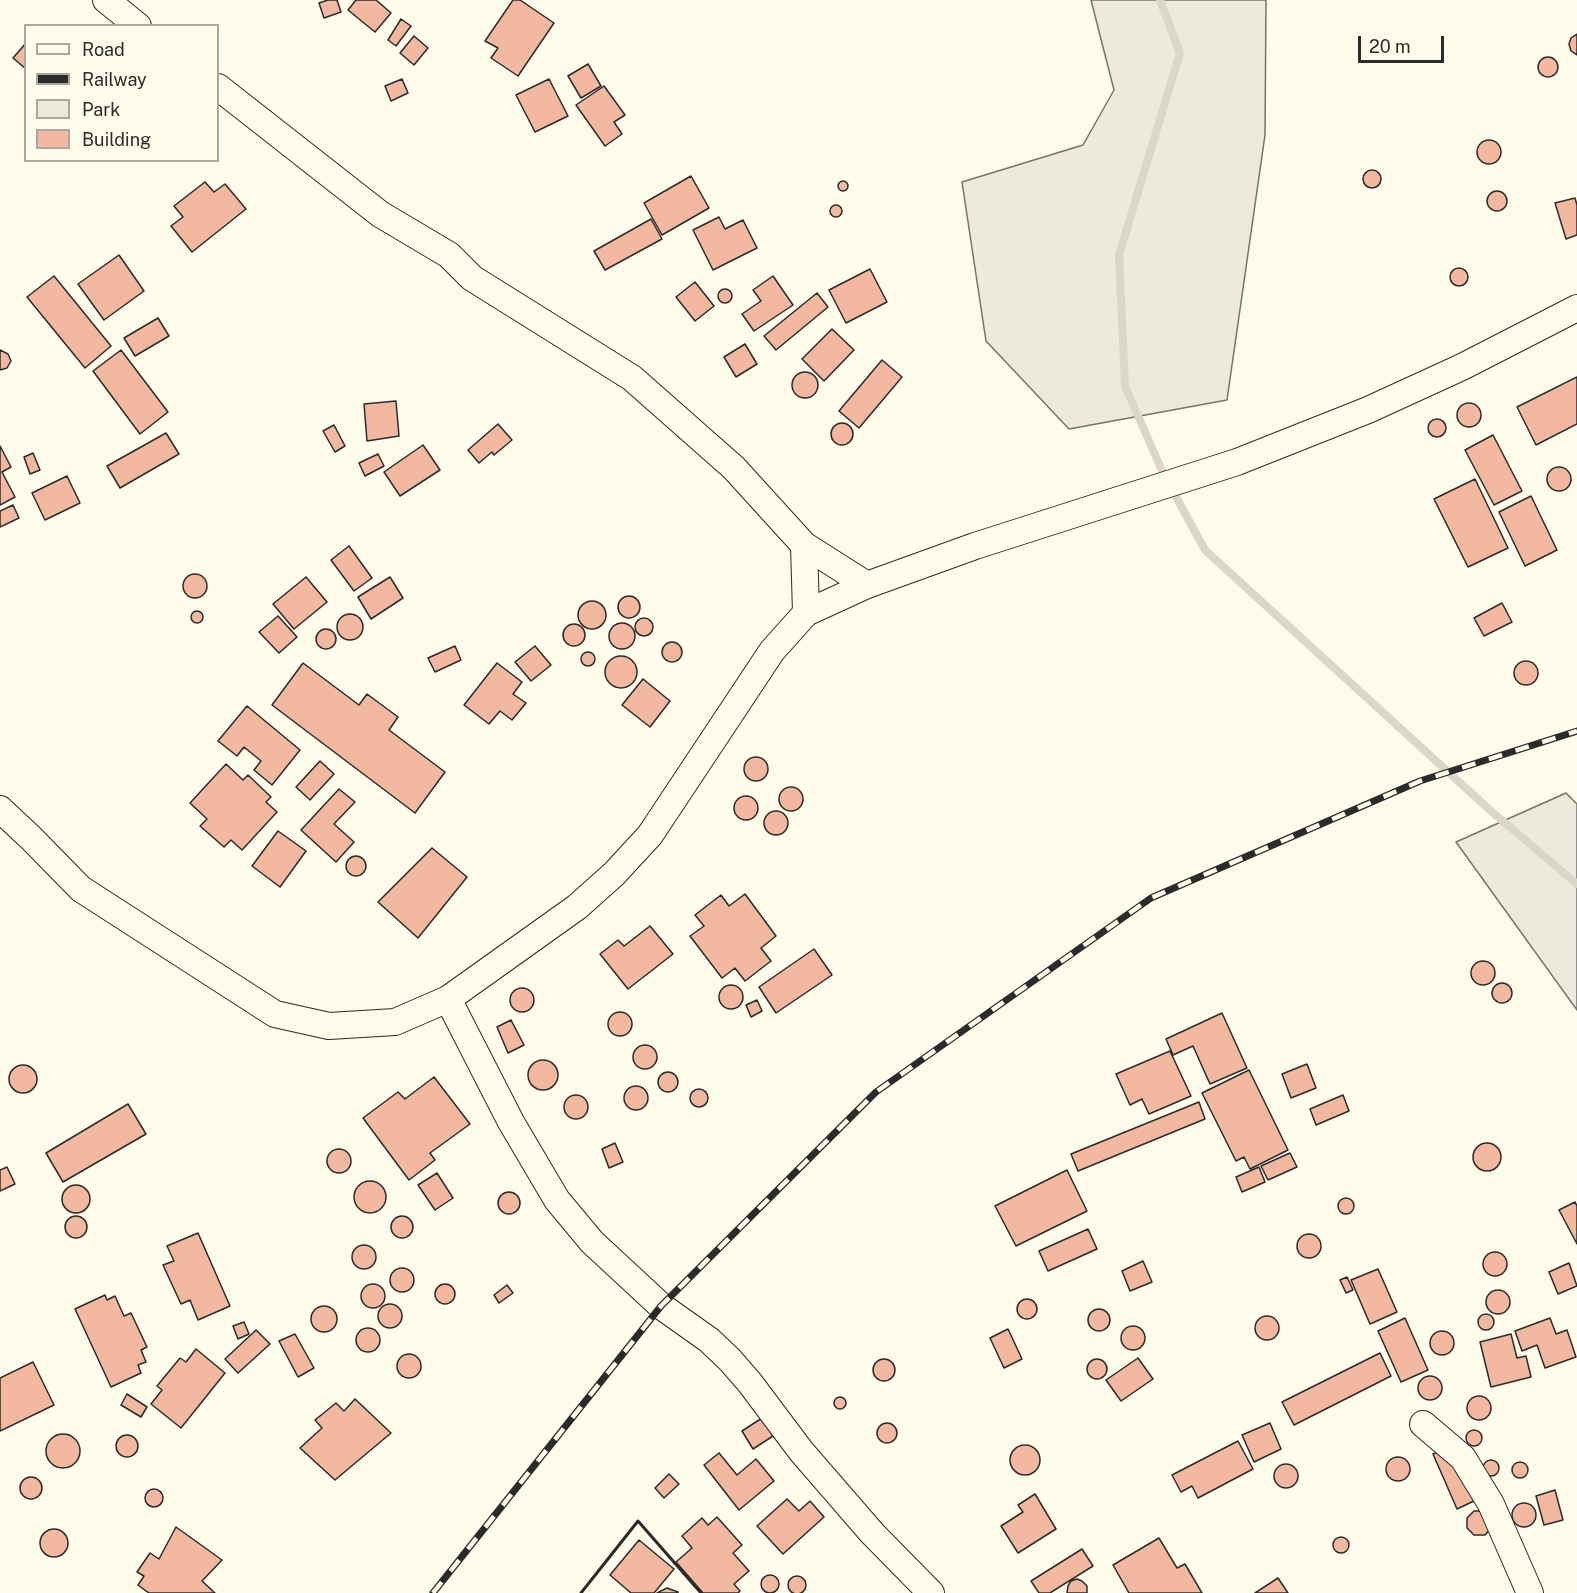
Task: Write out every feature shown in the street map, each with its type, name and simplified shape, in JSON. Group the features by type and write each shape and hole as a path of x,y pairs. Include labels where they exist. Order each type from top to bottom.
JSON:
{"street":[{"path":"106,0 136,24"},
{"path":"219,88 380,214 449,255 472,278 633,378 734,468 804,545 867,585"},
{"path":"0,809 81,889 275,1014 329,1026 395,1022 448,999 578,907 614,874 650,835 772,651 806,613 867,585 986,543 1237,462 1368,410 1462,367 1577,308"},
{"path":"804,545 806,613"},
{"path":"448,999 511,1122 557,1200 592,1242 661,1306 709,1340 729,1360 750,1383 801,1451 858,1517 931,1593"},
{"path":"1423,1424 1463,1458 1491,1504 1530,1593"}],"green space":[{"path":"1091,0 1266,0 1265,135 1227,400 1069,429 986,341 962,182 1083,145 1114,90"},
{"path":"1566,793 1577,804 1577,1010 1456,842"}],"building":[{"path":"337,0 341,12 324,18 319,3"},
{"path":"356,0 376,0 391,13 375,32 348,10"},
{"path":"513,0 520,0 554,23 518,76 491,58 498,48 485,41"},
{"path":"401,19 411,26 396,46 388,40"},
{"path":"1577,34 1577,55 1571,51 1569,44 1571,38"},
{"path":"414,36 428,48 414,65 400,53"},
{"path":"24,45 24,67 13,58"},
{"path":"1548,57 1555,60 1558,67 1555,74 1548,77 1541,74 1538,67 1541,60"},
{"path":"588,64 601,86 581,98 568,76"},
{"path":"402,79 408,93 391,101 385,86"},
{"path":"549,79 568,116 535,132 516,95"},
{"path":"604,86 625,115 614,122 622,134 605,146 576,105"},
{"path":"1489,140 1494,141 1500,147 1500,157 1494,163 1489,164 1484,163 1478,157 1477,152 1478,147 1484,141"},
{"path":"1372,170 1380,175 1381,179 1376,187 1372,188 1364,183 1363,179 1368,171"},
{"path":"691,176 709,208 662,235 644,203"},
{"path":"843,181 848,186 843,191 838,186"},
{"path":"205,182 214,192 225,184 246,209 192,252 171,226 183,217 174,206"},
{"path":"1497,191 1504,194 1507,201 1504,208 1497,211 1490,208 1487,201 1490,194"},
{"path":"1575,198 1577,235 1566,239 1555,203"},
{"path":"838,205 842,211 838,217 834,217 830,209"},
{"path":"719,217 725,229 743,220 757,248 713,270 693,230"},
{"path":"651,219 662,239 605,270 594,251"},
{"path":"119,255 144,291 104,320 78,284"},
{"path":"1459,268 1465,271 1468,277 1465,283 1459,286 1453,283 1450,277 1453,271"},
{"path":"870,269 887,302 846,323 829,290"},
{"path":"54,276 111,346 85,368 27,297"},
{"path":"773,276 793,305 754,331 742,314 761,301 753,290"},
{"path":"695,282 714,306 695,321 676,297"},
{"path":"725,289 730,291 732,296 730,301 725,303 720,301 718,296 720,291"},
{"path":"817,293 828,307 776,350 764,336"},
{"path":"158,318 169,336 135,356 124,338"},
{"path":"832,329 854,350 824,381 802,359"},
{"path":"745,344 757,364 736,377 724,357"},
{"path":"0,350 8,354 11,361 7,368 0,370"},
{"path":"121,350 168,412 140,434 93,371"},
{"path":"882,360 902,377 859,428 839,411"},
{"path":"805,372 814,376 818,385 814,394 805,398 796,394 792,385 796,376"},
{"path":"1577,377 1577,424 1536,445 1517,407"},
{"path":"396,401 399,436 367,441 364,404"},
{"path":"1469,403 1474,404 1480,410 1480,420 1474,426 1469,427 1464,426 1458,420 1457,415 1458,410 1464,404"},
{"path":"1437,419 1445,424 1446,428 1441,436 1437,437 1429,432 1428,428 1433,420"},
{"path":"842,423 850,426 853,434 850,442 842,445 834,442 831,434 834,426"},
{"path":"498,424 512,440 494,455 492,452 479,463 468,450"},
{"path":"334,425 345,446 335,452 323,431"},
{"path":"166,433 179,454 120,488 107,466"},
{"path":"1493,435 1522,491 1494,505 1465,450"},
{"path":"423,445 440,470 400,496 384,472"},
{"path":"0,446 11,467 2,472 15,497 0,505"},
{"path":"33,453 40,470 30,474 24,457"},
{"path":"378,454 384,466 365,476 359,463"},
{"path":"1559,467 1564,468 1570,474 1570,484 1564,490 1559,491 1554,490 1548,484 1547,479 1548,474 1554,468"},
{"path":"67,476 80,503 45,520 32,493"},
{"path":"1475,479 1508,548 1468,567 1434,499"},
{"path":"1531,496 1557,550 1525,566 1499,512"},
{"path":"13,505 19,518 0,527 0,511"},
{"path":"349,546 372,578 354,591 331,560"},
{"path":"195,574 200,575 206,581 206,591 200,597 195,598 190,597 184,591 183,586 184,581 190,575"},
{"path":"306,577 327,602 294,629 273,604"},
{"path":"390,577 403,598 371,619 358,597"},
{"path":"629,596 637,599 640,607 637,615 629,618 621,615 618,607 621,599"},
{"path":"592,601 602,605 606,615 602,625 592,629 582,625 578,615 582,605"},
{"path":"1502,603 1512,622 1484,636 1474,618"},
{"path":"199,611 203,617 199,623 195,623 191,615"},
{"path":"350,614 359,618 363,627 359,636 350,640 341,636 337,627 341,618"},
{"path":"278,616 297,637 279,653 259,632"},
{"path":"644,618 650,621 653,627 650,633 644,636 638,633 635,627 638,621"},
{"path":"622,623 631,627 635,636 631,645 622,649 613,645 609,636 613,627"},
{"path":"574,624 582,627 585,635 582,643 574,646 566,643 563,635 566,627"},
{"path":"326,629 333,632 336,639 333,646 326,649 319,646 316,639 319,632"},
{"path":"672,642 679,645 682,652 679,659 672,662 665,659 662,652 665,645"},
{"path":"455,646 461,660 435,672 428,658"},
{"path":"535,646 551,665 531,681 515,662"},
{"path":"585,652 591,652 595,659 591,666 585,666 581,662 581,656"},
{"path":"621,656 632,661 637,672 632,683 621,688 610,683 605,672 610,661"},
{"path":"1526,661 1531,662 1537,668 1537,678 1531,684 1526,685 1521,684 1515,678 1514,673 1515,668 1521,662"},
{"path":"303,663 359,705 367,694 398,717 389,730 445,772 415,813 272,705"},
{"path":"497,663 522,682 513,694 526,703 512,720 500,711 489,724 464,705"},
{"path":"643,679 670,701 650,727 622,705"},
{"path":"247,706 300,750 272,785 254,770 261,761 244,747 237,756 218,741"},
{"path":"756,757 761,758 767,764 767,774 761,780 756,781 751,780 745,774 744,769 745,764 751,758"},
{"path":"320,761 334,774 310,800 296,787"},
{"path":"226,764 243,780 248,775 271,797 266,802 277,812 242,850 231,840 224,847 200,826 207,819 190,803"},
{"path":"791,787 799,791 803,799 799,807 791,811 783,807 779,799 783,791"},
{"path":"339,789 355,802 334,824 354,842 336,862 301,830"},
{"path":"746,796 754,800 758,808 754,816 746,820 738,816 734,808 738,800"},
{"path":"776,811 784,815 788,823 784,831 776,835 768,831 764,823 768,815"},
{"path":"278,831 306,851 280,887 252,866"},
{"path":"432,848 467,877 418,938 378,902"},
{"path":"356,856 363,859 366,866 363,873 356,876 349,873 346,866 349,859"},
{"path":"745,894 776,936 761,948 771,961 745,981 735,968 722,978 690,936 704,926 695,915 721,895 729,906"},
{"path":"650,926 673,954 628,989 600,954 618,940 624,946"},
{"path":"814,949 832,975 776,1013 759,987"},
{"path":"1483,961 1491,965 1495,973 1491,981 1483,985 1475,981 1471,973 1475,965"},
{"path":"1502,983 1509,986 1512,993 1509,1000 1502,1003 1495,1000 1492,993 1495,986"},
{"path":"731,985 739,989 743,997 739,1005 731,1009 723,1005 719,997 723,989"},
{"path":"522,988 527,989 533,995 533,1005 527,1011 522,1012 517,1011 511,1005 510,1000 511,995 517,989"},
{"path":"757,1000 762,1011 751,1017 746,1005"},
{"path":"620,1012 625,1013 631,1019 631,1029 625,1035 620,1036 615,1035 609,1029 608,1024 609,1019 615,1013"},
{"path":"1222,1013 1247,1068 1210,1084 1193,1046 1173,1055 1166,1039"},
{"path":"511,1020 524,1045 508,1053 497,1027"},
{"path":"645,1045 650,1046 656,1052 656,1062 650,1068 645,1069 640,1068 634,1062 633,1057 634,1052 640,1046"},
{"path":"1170,1051 1191,1096 1149,1114 1142,1099 1130,1105 1116,1074"},
{"path":"543,1060 554,1064 558,1075 554,1086 543,1090 532,1086 528,1075 532,1064"},
{"path":"1307,1064 1316,1088 1291,1098 1282,1074"},
{"path":"23,1065 33,1069 37,1079 33,1089 23,1093 13,1089 9,1079 13,1069"},
{"path":"1249,1070 1288,1150 1250,1169 1244,1157 1236,1161 1202,1093"},
{"path":"668,1072 675,1075 678,1082 675,1089 668,1092 661,1089 658,1082 661,1075"},
{"path":"434,1077 470,1124 430,1153 435,1160 409,1180 363,1118 398,1092 405,1099"},
{"path":"636,1086 641,1087 647,1093 647,1103 641,1109 636,1110 631,1109 625,1103 624,1098 625,1093 631,1087"},
{"path":"699,1089 705,1092 708,1098 705,1104 699,1107 693,1104 690,1098 693,1092"},
{"path":"576,1095 581,1096 587,1102 587,1112 581,1118 576,1119 571,1118 565,1112 564,1107 565,1102 571,1096"},
{"path":"1343,1095 1349,1111 1316,1125 1310,1109"},
{"path":"1199,1102 1205,1119 1078,1171 1071,1154"},
{"path":"128,1104 146,1134 63,1182 46,1153"},
{"path":"615,1143 623,1162 609,1168 602,1149"},
{"path":"1487,1143 1497,1147 1501,1157 1497,1167 1487,1171 1477,1167 1473,1157 1477,1147"},
{"path":"339,1149 347,1153 351,1161 347,1169 339,1173 331,1169 327,1161 331,1153"},
{"path":"1290,1153 1297,1167 1268,1180 1261,1166"},
{"path":"7,1167 15,1184 0,1191 0,1170"},
{"path":"1259,1167 1265,1182 1242,1192 1236,1177"},
{"path":"1067,1170 1087,1211 1016,1246 995,1206"},
{"path":"437,1173 453,1198 435,1210 418,1185"},
{"path":"370,1181 381,1186 386,1197 381,1208 370,1213 359,1208 354,1197 359,1186"},
{"path":"76,1185 86,1189 90,1199 86,1209 76,1213 66,1209 62,1199 66,1189"},
{"path":"509,1192 519,1199 520,1203 513,1213 509,1214 499,1207 498,1203 505,1193"},
{"path":"1343,1198 1349,1198 1354,1206 1352,1212 1343,1214 1338,1209 1338,1203"},
{"path":"1575,1202 1577,1206 1577,1244 1559,1210"},
{"path":"76,1216 86,1223 87,1227 80,1237 76,1238 66,1231 65,1227 72,1217"},
{"path":"402,1216 412,1223 413,1227 406,1237 402,1238 392,1231 391,1227 398,1217"},
{"path":"1088,1229 1097,1249 1048,1271 1039,1251"},
{"path":"198,1233 230,1306 198,1320 190,1300 181,1304 163,1265 174,1261 167,1246"},
{"path":"1309,1234 1318,1237 1321,1246 1318,1255 1309,1258 1300,1255 1297,1246 1300,1237"},
{"path":"359,1245 369,1245 376,1252 376,1262 369,1269 359,1269 352,1262 352,1252"},
{"path":"1495,1252 1500,1253 1506,1259 1506,1269 1500,1275 1495,1276 1490,1275 1484,1269 1483,1264 1484,1259 1490,1253"},
{"path":"1143,1261 1152,1282 1130,1291 1122,1271"},
{"path":"1569,1263 1577,1286 1558,1294 1549,1272"},
{"path":"402,1268 411,1271 414,1280 411,1289 402,1292 393,1289 390,1280 393,1271"},
{"path":"1378,1269 1397,1312 1370,1324 1351,1280"},
{"path":"1347,1277 1353,1290 1346,1293 1340,1280"},
{"path":"373,1284 381,1288 385,1296 381,1304 373,1308 365,1304 361,1296 365,1288"},
{"path":"445,1284 452,1287 455,1294 452,1301 445,1304 438,1301 435,1294 438,1287"},
{"path":"507,1285 513,1293 499,1303 494,1295"},
{"path":"1498,1290 1503,1291 1509,1297 1509,1307 1503,1313 1498,1314 1493,1313 1487,1307 1486,1302 1487,1297 1493,1291"},
{"path":"105,1295 107,1300 115,1296 124,1316 131,1313 147,1347 141,1350 146,1362 138,1365 141,1373 111,1387 75,1309"},
{"path":"1027,1299 1034,1302 1037,1309 1034,1316 1027,1319 1020,1316 1017,1309 1020,1302"},
{"path":"390,1304 398,1308 402,1316 398,1324 390,1328 382,1324 378,1316 382,1308"},
{"path":"324,1306 333,1310 337,1319 333,1328 324,1332 315,1328 311,1319 315,1310"},
{"path":"1099,1309 1107,1312 1110,1320 1107,1328 1099,1331 1091,1328 1088,1320 1091,1312"},
{"path":"1483,1314 1489,1314 1494,1322 1492,1328 1483,1330 1478,1325 1478,1319"},
{"path":"1267,1316 1272,1317 1278,1323 1278,1333 1272,1339 1267,1340 1262,1339 1256,1333 1255,1328 1256,1323 1262,1317"},
{"path":"1405,1318 1428,1370 1401,1382 1378,1331"},
{"path":"1550,1318 1556,1334 1567,1330 1576,1357 1545,1368 1537,1345 1522,1351 1515,1331"},
{"path":"244,1322 249,1334 238,1339 233,1326"},
{"path":"1133,1326 1141,1330 1145,1338 1141,1346 1133,1350 1125,1346 1121,1338 1125,1330"},
{"path":"368,1328 376,1332 380,1340 376,1348 368,1352 360,1348 356,1340 360,1332"},
{"path":"1008,1329 1022,1359 1004,1368 990,1338"},
{"path":"256,1330 270,1344 238,1373 225,1359"},
{"path":"1442,1331 1447,1332 1453,1338 1453,1348 1447,1354 1442,1355 1437,1354 1431,1348 1430,1343 1431,1338 1437,1332"},
{"path":"295,1334 314,1368 298,1377 279,1341"},
{"path":"1511,1334 1517,1358 1526,1356 1531,1377 1491,1387 1480,1342"},
{"path":"196,1349 225,1373 181,1428 151,1404 162,1390 157,1386 180,1358 186,1362"},
{"path":"1380,1353 1391,1376 1294,1425 1282,1402"},
{"path":"409,1354 417,1358 421,1366 417,1374 409,1378 401,1374 397,1366 401,1358"},
{"path":"1138,1358 1153,1379 1121,1401 1106,1380"},
{"path":"884,1359 892,1362 895,1370 892,1378 884,1381 876,1378 873,1370 876,1362"},
{"path":"1097,1359 1104,1362 1107,1369 1104,1376 1097,1379 1090,1376 1087,1369 1090,1362"},
{"path":"33,1362 54,1405 0,1431 0,1378"},
{"path":"1430,1376 1439,1379 1442,1388 1439,1397 1430,1400 1421,1397 1418,1388 1421,1379"},
{"path":"127,1394 147,1407 141,1417 121,1405"},
{"path":"1479,1396 1488,1399 1491,1408 1488,1417 1479,1420 1470,1417 1467,1408 1470,1399"},
{"path":"842,1397 846,1403 842,1409 838,1409 834,1401"},
{"path":"355,1399 391,1433 335,1480 300,1448 322,1428 315,1420 336,1403 344,1411"},
{"path":"762,1418 773,1436 753,1449 742,1431"},
{"path":"883,1423 891,1423 897,1429 897,1437 891,1443 883,1443 877,1437 877,1429"},
{"path":"1270,1423 1281,1449 1254,1462 1242,1435"},
{"path":"1471,1430 1477,1430 1482,1438 1480,1444 1471,1446 1466,1441 1466,1435"},
{"path":"63,1434 75,1439 80,1451 75,1463 63,1468 51,1463 46,1451 51,1439"},
{"path":"123,1435 131,1435 138,1442 138,1450 131,1457 123,1457 116,1450 116,1442"},
{"path":"1238,1441 1253,1469 1198,1498 1192,1486 1181,1492 1172,1475"},
{"path":"1025,1445 1036,1449 1040,1460 1036,1471 1025,1475 1014,1471 1010,1460 1014,1449"},
{"path":"1450,1447 1474,1501 1457,1509 1433,1454"},
{"path":"719,1453 737,1475 756,1459 774,1481 739,1510 704,1465"},
{"path":"1398,1457 1407,1460 1410,1469 1407,1478 1398,1481 1389,1478 1386,1469 1389,1460"},
{"path":"1488,1460 1494,1460 1499,1468 1497,1474 1488,1476 1483,1471 1483,1465"},
{"path":"1517,1462 1523,1462 1528,1470 1526,1476 1517,1478 1512,1473 1512,1467"},
{"path":"1286,1464 1291,1465 1297,1471 1297,1481 1291,1487 1286,1488 1281,1487 1275,1481 1274,1476 1275,1471 1281,1465"},
{"path":"669,1474 679,1484 664,1498 655,1488"},
{"path":"31,1477 39,1480 42,1488 39,1496 31,1499 23,1496 20,1488 23,1480"},
{"path":"154,1489 160,1492 163,1498 160,1504 154,1507 148,1504 145,1498 148,1492"},
{"path":"1555,1490 1563,1520 1544,1525 1536,1496"},
{"path":"1035,1494 1056,1529 1018,1553 1001,1526 1023,1512 1018,1505"},
{"path":"787,1499 799,1511 810,1501 824,1517 783,1554 757,1526"},
{"path":"1524,1503 1533,1506 1536,1515 1533,1524 1524,1527 1515,1524 1512,1515 1515,1506"},
{"path":"1474,1511 1484,1511 1491,1528 1485,1535 1474,1535 1467,1528 1467,1518"},
{"path":"717,1517 742,1545 733,1553 749,1571 734,1584 740,1591 738,1593 703,1593 676,1562 692,1548 682,1536 702,1518 708,1525"},
{"path":"176,1527 222,1560 202,1581 215,1593 149,1593 138,1585 144,1576 137,1572 150,1553 159,1559"},
{"path":"54,1529 64,1533 68,1543 64,1553 54,1557 44,1553 40,1543 44,1533"},
{"path":"1338,1537 1344,1537 1349,1545 1347,1551 1338,1553 1333,1548 1333,1542"},
{"path":"1159,1538 1177,1568 1185,1564 1202,1593 1129,1593 1113,1565"},
{"path":"639,1540 674,1569 654,1593 631,1593 610,1575"},
{"path":"1082,1549 1093,1566 1050,1593 1039,1593 1031,1581"},
{"path":"770,1575 776,1578 779,1584 776,1590 770,1593 764,1590 761,1584 764,1578"},
{"path":"797,1576 803,1579 806,1585 803,1591 797,1594 791,1591 788,1585 791,1579"},
{"path":"1278,1578 1288,1593 1255,1593"},
{"path":"1077,1579 1087,1586 1087,1593 1067,1593 1071,1581"},
{"path":"667,1588 678,1592 678,1593 657,1593"}],"waterway":[{"path":"1160,0 1180,53 1119,255 1125,386 1163,473 1205,550 1492,812 1577,884"}],"railway":[{"path":"433,1593 661,1306 876,1092 1151,898 1420,781 1577,731"}],"wall":[{"path":"581,1593 638,1521 701,1593"}]}
